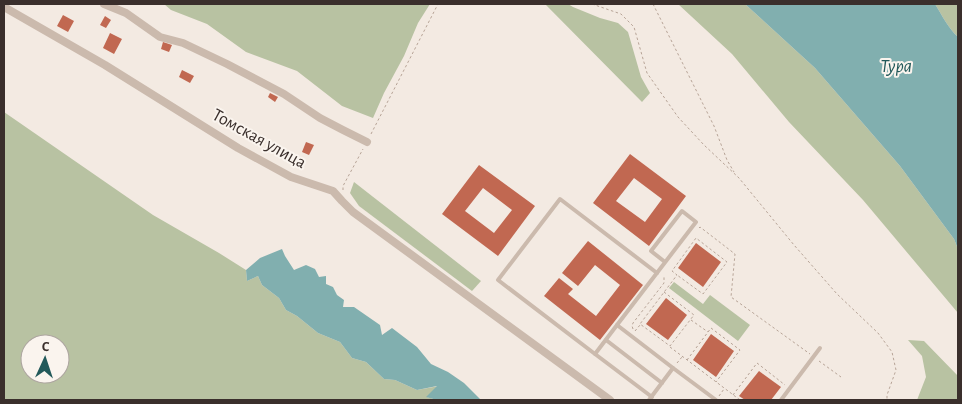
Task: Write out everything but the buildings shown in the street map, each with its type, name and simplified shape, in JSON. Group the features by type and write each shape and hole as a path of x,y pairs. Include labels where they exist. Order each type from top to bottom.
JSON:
{"street":[{"path":"104,4 126,13 160,37 182,43 227,64 284,94 320,118 367,142"},
{"name":"Томская улица","path":"4,7 105,65 238,148 291,177 333,191 354,212 610,400"}],"lane":[{"path":"657,273 560,199 498,280 650,398 674,368"},
{"path":"595,354 696,222 682,211 651,251 665,262"},
{"path":"617,326 716,400"},
{"path":"606,340 662,383"},
{"path":"781,400 820,348"}],"path":[{"path":"342,201 343,186 438,4"},
{"path":"592,4 621,14 634,27 647,73 678,117 736,175 837,294 878,333 892,352 896,370 887,400"},
{"path":"653,4 714,126 727,160 736,175"},
{"path":"700,227 735,254 730,297 841,377"},
{"path":"696,238 727,262 703,294 677,275 672,271 696,238"},
{"path":"664,274 664,283 633,323 632,329 634,332 677,275"},
{"path":"664,292 694,316 670,346"},
{"path":"691,319 708,332"},
{"path":"640,324 740,400"},
{"path":"687,360 711,328 740,350 716,382"},
{"path":"674,368 682,356"},
{"path":"733,395 756,363 786,385"},
{"path":"716,400 725,388"}],"green space":[{"path":"164,4 430,4 418,23 373,118 342,106 297,71 246,52 207,24 171,10"},
{"path":"545,4 568,4 600,18 618,23 628,32 641,77 650,93 642,102"},
{"path":"678,4 745,4 815,68 900,166 954,239 958,249 958,313 863,200 789,122 732,54"},
{"path":"935,4 958,4 958,37 948,26"},
{"path":"4,112 153,215 246,270 247,281 258,276 262,285 279,298 286,310 297,316 318,333 340,342 352,358 366,362 384,379 395,380 417,390 439,386 427,397 437,400 4,400"},
{"path":"354,182 481,281 472,291 359,206 350,193"},
{"path":"674,282 703,304 710,295 750,325 738,341 669,288"},
{"path":"908,340 924,341 958,376 958,400 917,400 926,377 922,356"}],"water":[{"name":"Тура","path":"745,4 935,4 948,26 958,37 958,249 954,239 900,166 815,68"},
{"path":"282,249 294,270 306,265 315,269 319,277 326,276 326,284 333,287 337,295 344,300 343,307 354,307 380,325 382,335 392,328 417,347 431,364 448,372 464,383 481,400 437,400 426,397 437,386 417,390 395,380 384,379 366,362 352,358 340,342 318,333 297,316 286,310 279,298 262,285 258,276 247,281 246,270 260,258"}]}
